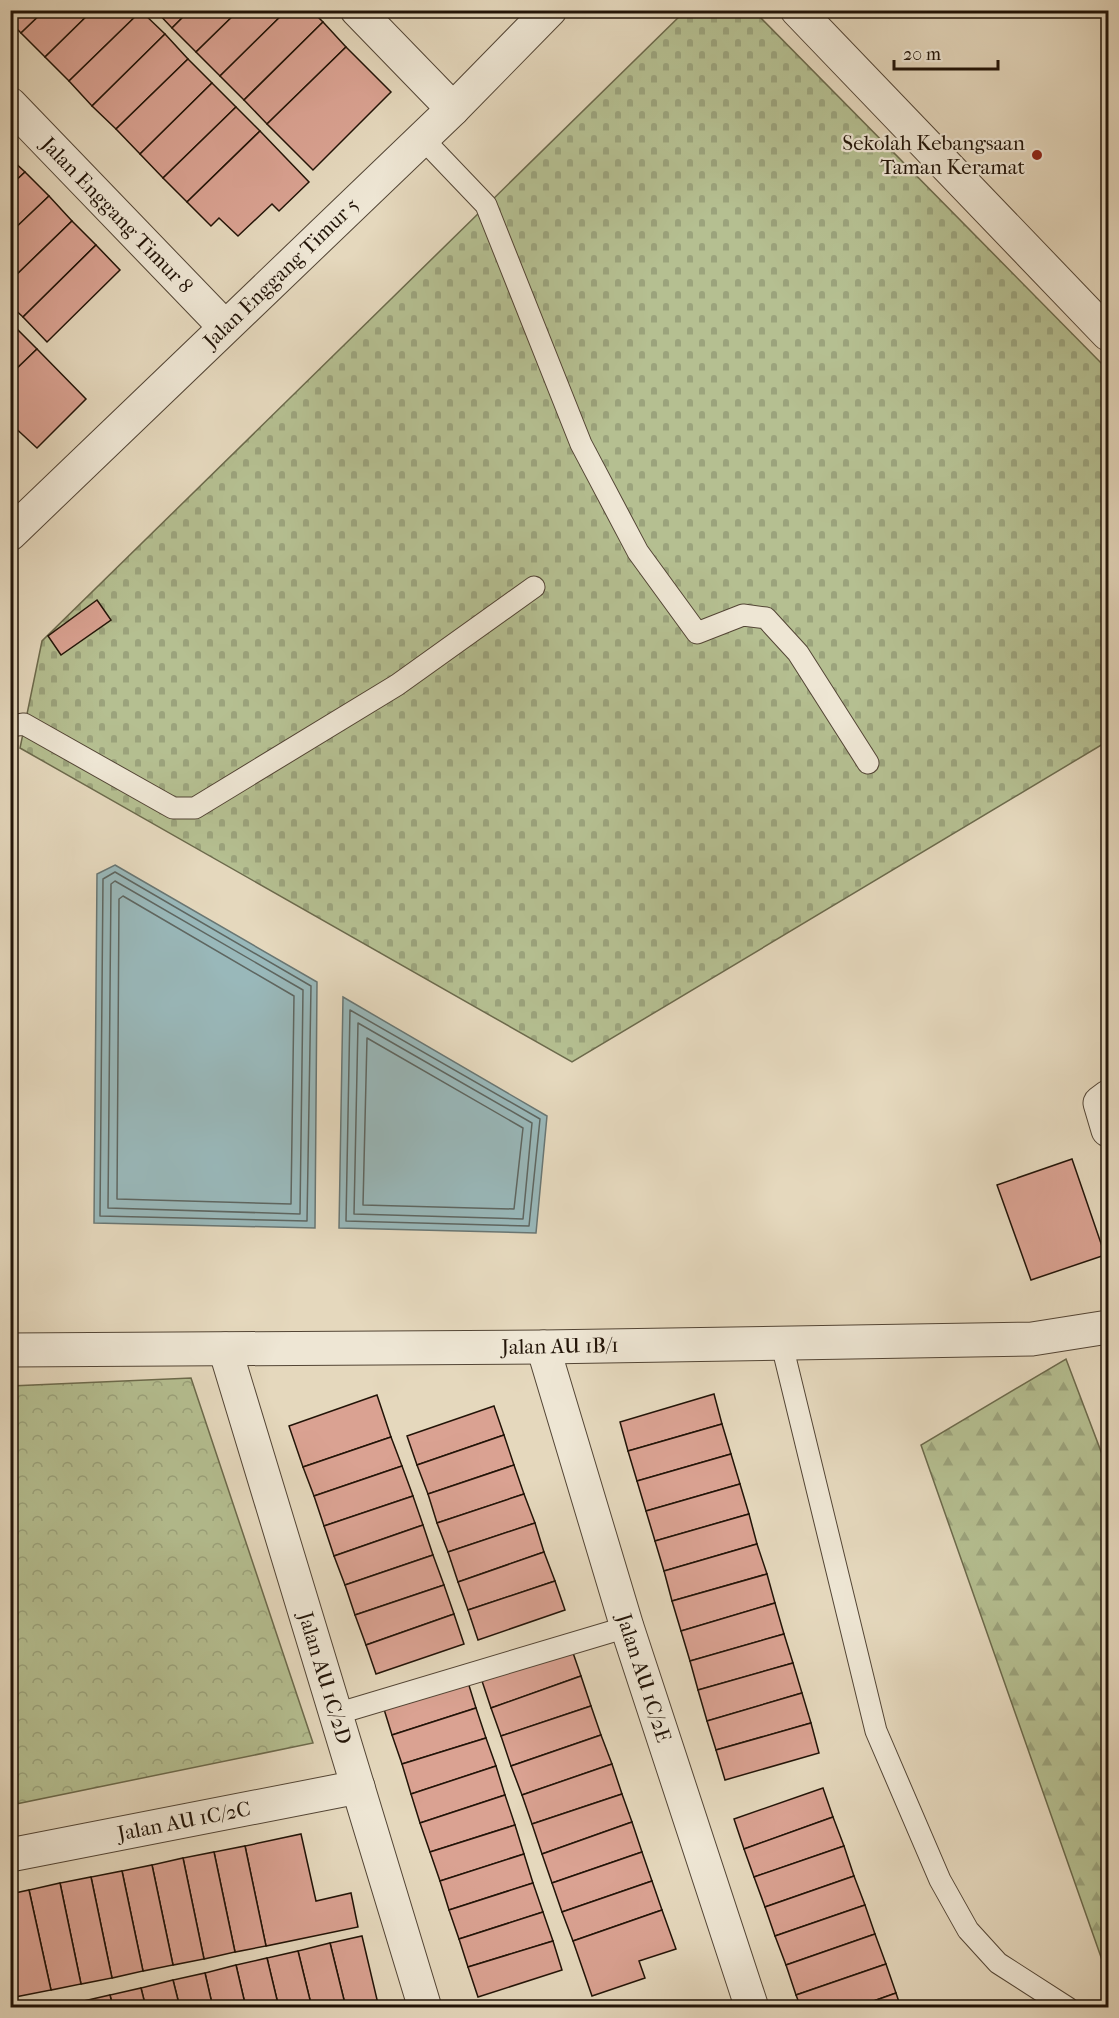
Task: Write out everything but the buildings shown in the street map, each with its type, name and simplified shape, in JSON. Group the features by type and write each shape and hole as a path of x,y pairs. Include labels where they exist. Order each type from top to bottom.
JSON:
{"street":[{"path":"357,10 453,110"},
{"name":"Jalan Enggang Timur 5","path":"10,534 224,326 453,110 550,10"},
{"path":"797,10 1108,334"},
{"name":"Jalan Enggang Timur 8","path":"10,104 224,326"},
{"name":"Jalan AU 1B/1","path":"10,1350 543,1347 781,1341 1032,1339 1108,1327"},
{"name":"Jalan AU 1C/2E","path":"543,1347 627,1627 750,2007"},
{"name":"Jalan AU 1C/2D","path":"225,1349 425,2007"},
{"name":"Jalan AU 1C/2C","path":"10,1855 358,1787"}],"lane":[{"path":"422,138 486,205 581,444 638,552 697,633 743,615 765,618 798,653 868,763"},
{"path":"10,726 24,724 173,808 195,808 397,685 534,587"},
{"path":"781,1341 876,1731 940,1880 968,1930 998,1963 1068,2007"},
{"path":"336,1714 627,1627"}],"green space":[{"path":"685,11 754,11 1108,370 1108,741 572,1062 20,748 42,641"},
{"path":"1066,1359 1108,1470 1108,1977 921,1445"},
{"path":"191,1378 313,1743 11,1805 11,1386"}],"water":[{"path":"115,865 317,982 315,1228 94,1223 97,874"},
{"path":"343,997 547,1116 536,1233 339,1228"}],"place":[{"name":"Sekolah Kebangsaan Taman Keramat","path":"1037,155"}]}
